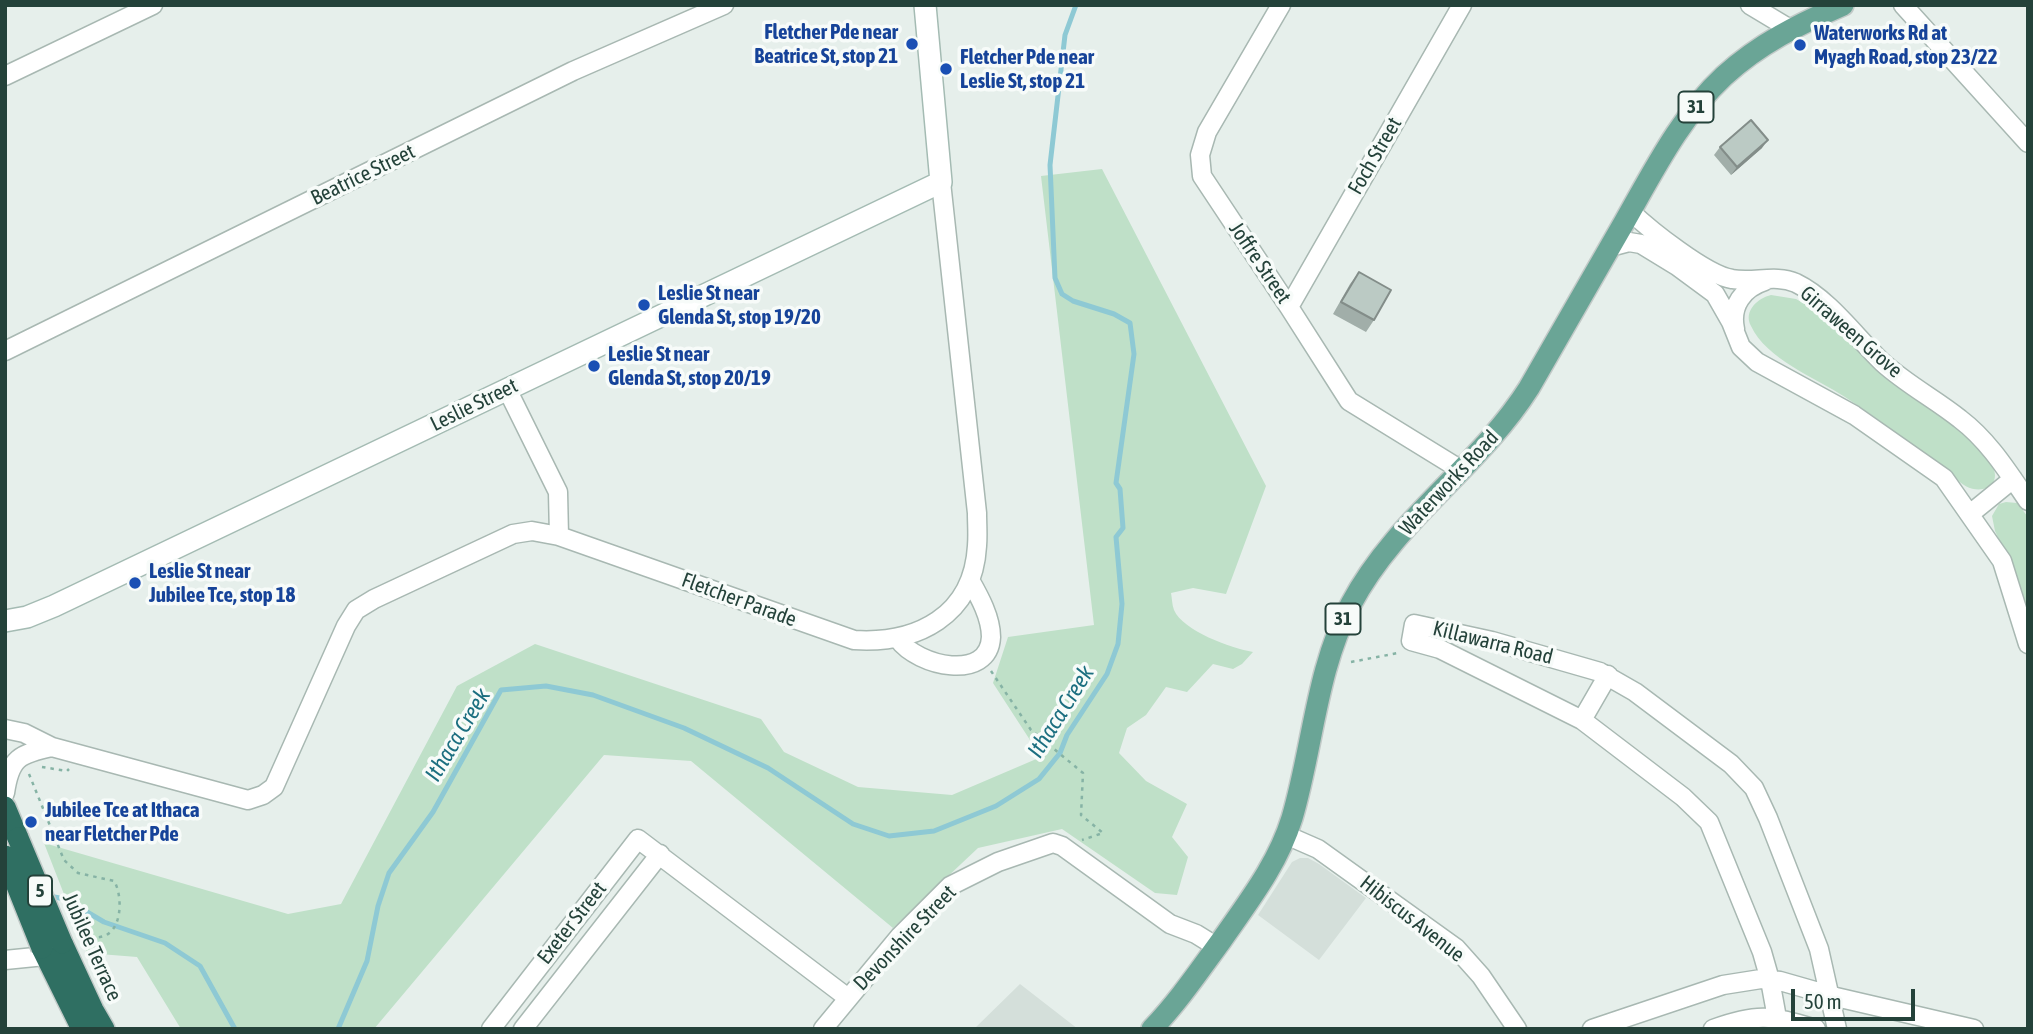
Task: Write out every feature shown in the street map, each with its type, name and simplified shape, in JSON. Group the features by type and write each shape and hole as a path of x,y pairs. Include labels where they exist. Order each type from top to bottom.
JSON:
{"highway":[{"name":"Jubilee Terrace","path":"5,807 12,847 82,1029"},
{"name":"Jubilee Terrace","path":"50,949 104,1029"}],"main road":[{"name":"Waterworks Road","path":"1152,1029 1217,947 1264,878 1286,835 1323,678 1342,622 1361,586 1388,549 1501,427 1520,402 1671,141 1695,107 1741,63 1790,29 1843,5"}],"street":[{"path":"5,76 153,5"},
{"name":"Beatrice Street","path":"5,351 573,71 724,5"},
{"name":"Fletcher Parade","path":"5,729 24,733 52,747 248,800 263,795 274,787 346,626 356,610 513,534 532,531 559,536 854,640 898,639 926,629 943,616 959,600 970,580 977,548 976,513 925,5"},
{"name":"Joffre Street","path":"1281,5 1208,132 1200,155 1202,176 1349,401 1461,470"},
{"name":"Foch Street","path":"1289,307 1461,5"},
{"path":"1750,5 1790,29"},
{"path":"1903,5 2028,143"},
{"name":"Leslie Street","path":"5,621 27,617 54,607 941,182"},
{"name":"Girraween Grove","path":"1630,211 1715,294 1736,332 1741,347 1757,362 1854,415 1944,478 2002,561 2028,644"},
{"name":"Girraween Grove","path":"1610,247 1639,243 1725,277 1741,280 1781,279 1798,284 1822,302 1891,369 1962,420 1987,443 2028,501"},
{"path":"1736,332 1733,314 1740,298 1759,283 1781,279"},
{"path":"508,389 558,492 559,536"},
{"path":"1970,514 2013,479"},
{"path":"898,639 912,653 936,664 968,664 982,656 989,647 989,626 981,599 970,580"},
{"name":"Killawarra Road","path":"1777,1018 1770,980 1757,939 1709,822 1683,797 1582,720 1467,662 1411,641 1414,624 1576,663 1608,675 1731,764 1754,788 1768,818 1819,949 1837,1029"},
{"path":"1464,634 1461,649 1467,662"},
{"path":"1582,720 1608,675"},
{"path":"5,793 11,766 25,753 52,747"},
{"name":"Hibiscus Avenue","path":"1286,835 1318,849 1456,948 1480,976 1517,1029"},
{"name":"Exeter Street","path":"491,1029 638,839 848,998"},
{"name":"Devonshire Street","path":"823,1029 900,936 950,886 998,862 1053,843 1062,846"},
{"path":"1062,846 1170,924 1196,933 1217,947"},
{"name":"Exeter Street","path":"523,1029 660,854"},
{"path":"5,960 50,949"},
{"path":"1592,1029 1723,985 1770,980 1974,1029"},
{"path":"1713,1029 1753,1016 1777,1018 1816,1029"}],"path":[{"path":"1352,662 1387,653 1417,653 1419,642"},
{"path":"982,656 1031,730 1083,773 1081,815 1103,833 1062,846"},
{"path":"39,766 67,771 75,752"},
{"path":"32,768 29,774 31,783 64,860 78,873 114,881 121,894 116,927"}],"shaded area":[{"path":"1308,858 1319,864 1366,898 1319,960 1258,915 1292,862"},
{"path":"1020,984 1078,1029 974,1029"}],"green space":[{"path":"1102,169 1266,486 1226,594 1193,588 1171,593 1174,610 1187,625 1233,647 1253,652 1233,669 1213,664 1187,692 1166,687 1146,715 1127,728 1119,753 1146,781 1187,804 1172,837 1188,857 1177,895 1155,893 1062,829 978,848 893,928 691,761 604,755 374,1029 181,1029 137,957 87,953 44,843 288,914 341,904 457,686 535,644 761,719 784,752 858,787 952,795 1041,757 993,683 1008,637 1094,625 1041,176"},
{"path":"1771,295 1796,299 1818,311 1948,418 1970,438 1990,462 1995,479 1992,484 1978,489 1962,484 1873,416 1793,367 1768,348 1751,326 1749,315 1757,302"},
{"path":"2017,503 2028,517 2028,615 2014,571 1995,531 1992,516 1999,504"}],"building":[{"path":"1751,120 1768,140 1737,167 1720,147"},
{"path":"1359,272 1391,290 1374,320 1341,302"}],"waterway":[{"name":"Ithaca Creek","path":"338,1029 367,961 378,906 389,873 433,812 501,690 546,686 593,695 684,728 768,768 853,824 889,836 934,831 996,806 1039,779 1060,753 1067,735 1107,674 1118,644 1122,604 1116,537 1123,528 1120,489 1116,483 1134,354 1130,323 1114,314 1073,301 1062,294 1055,278 1050,165 1065,35 1076,5"},
{"name":"Ithaca Creek","path":"49,896 65,899 104,922 165,943 200,966 235,1029"}],"place":[{"name":"Fletcher Pde near Beatrice St, stop 21","path":"912,44"},
{"name":"Waterworks Rd at Myagh Road, stop 23/22","path":"1800,45"},
{"name":"Fletcher Pde near Leslie St, stop 21","path":"946,69"},
{"name":"Leslie St near Glenda St, stop 19/20","path":"644,305"},
{"name":"Leslie St near Glenda St, stop 20/19","path":"594,366"},
{"name":"Leslie St near Jubilee Tce, stop 18","path":"135,583"},
{"name":"Jubilee Tce at Ithaca near Fletcher Pde","path":"31,822"}]}
